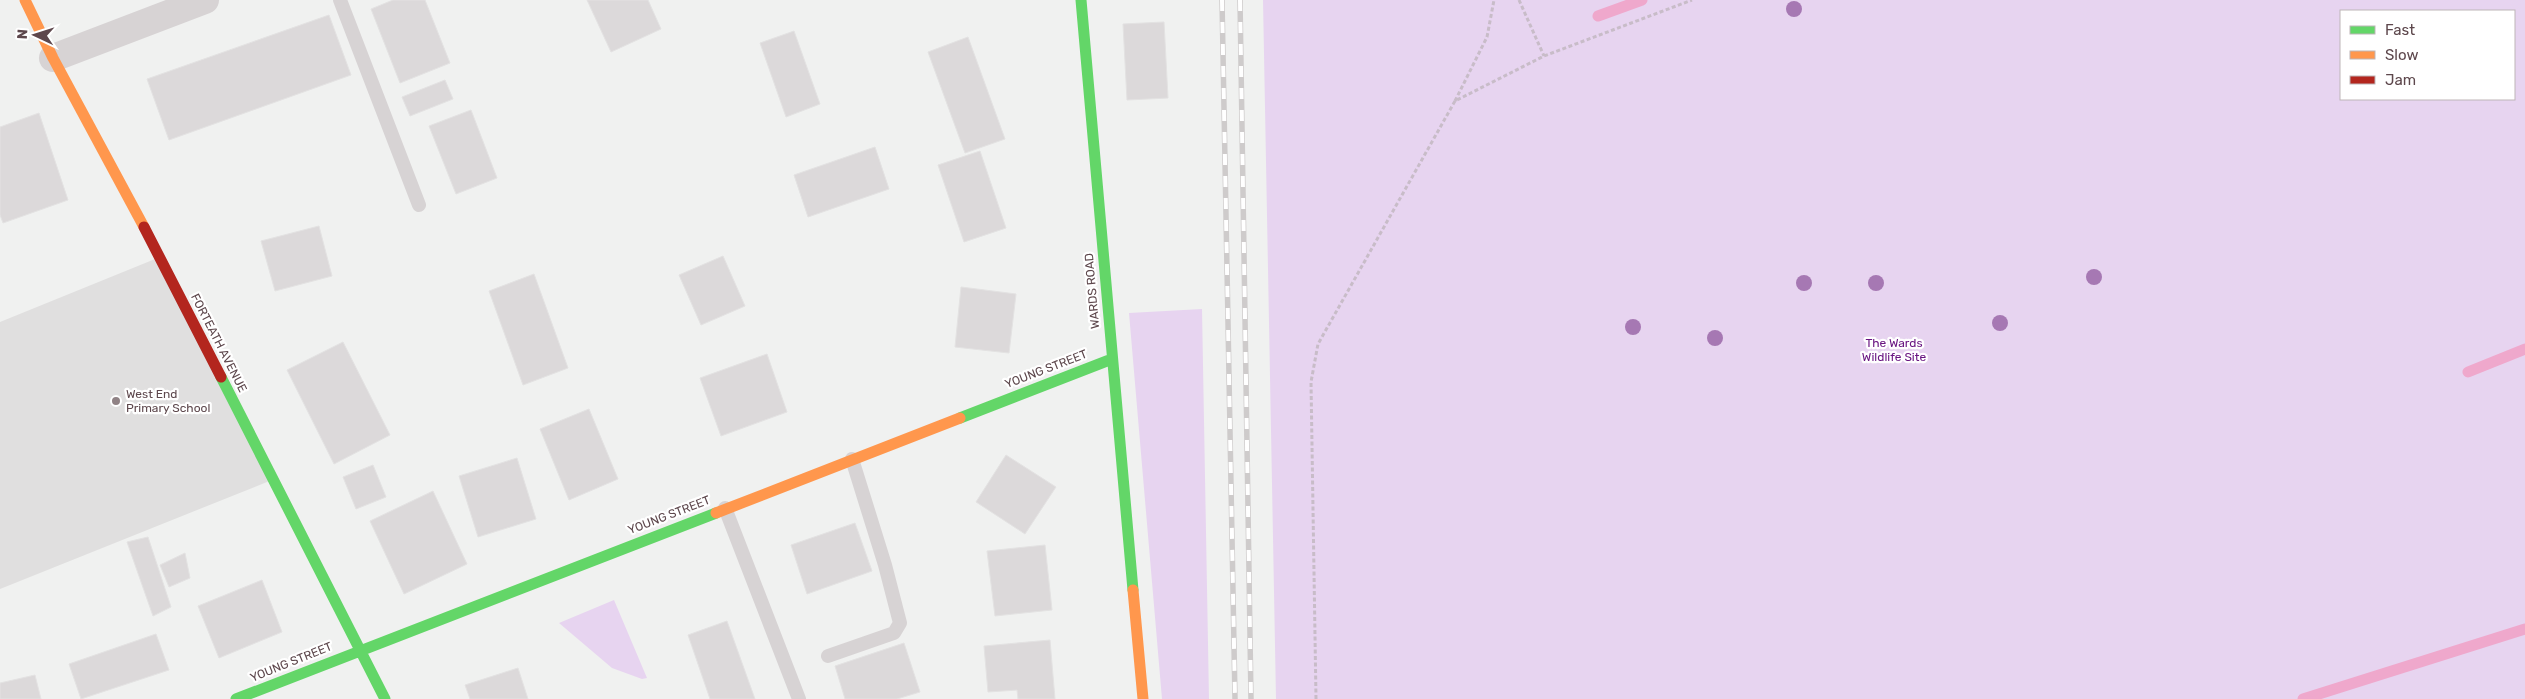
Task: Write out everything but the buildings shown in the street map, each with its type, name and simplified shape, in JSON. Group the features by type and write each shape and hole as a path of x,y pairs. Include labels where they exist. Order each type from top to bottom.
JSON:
{"street":[{"name":"FORTEATH AVENUE","path":"25,0 53,58 160,257 385,699"},
{"path":"53,58 204,0"},
{"name":"WARDS ROAD","path":"1081,0 1143,699"},
{"name":"YOUNG STREET","path":"236,699 1112,359"}],"lane":[{"path":"340,0 418,205"},
{"path":"828,656 894,633 900,623 885,565 852,459"},
{"path":"725,508 800,699"}],"path":[{"path":"1316,699 1311,382 1318,344 1455,101 1487,37 1494,0"},
{"path":"1519,0 1544,56"},
{"path":"1455,101 1544,56 1692,0"}],"shaded area":[{"name":"West End Primary School","path":"160,257 272,480 0,589 0,322"}],"green space":[{"name":"The Wards Wildlife Site","path":"1263,0 2525,0 2525,699 1276,699"},
{"path":"1202,309 1209,699 1162,699 1129,313"},
{"path":"614,600 647,678 642,679 612,668 559,623"}],"waterway":[{"path":"1598,16 1642,0"},
{"path":"2468,372 2525,349"},
{"path":"2303,699 2525,629"}],"railway":[{"path":"1222,0 1235,699"},
{"path":"1240,0 1251,699"}],"traffic: fast":[{"path":"1081,0 1133,590"},
{"path":"960,418 1112,359"},
{"path":"221,377 385,699"},
{"path":"236,699 716,513"}],"traffic: slow":[{"path":"25,0 53,58 144,227"},
{"path":"716,513 960,418"},
{"path":"1133,590 1143,699"}],"traffic: jam":[{"path":"144,227 221,377"}],"place":[{"name":"West End Primary School","path":"116,401"}]}
